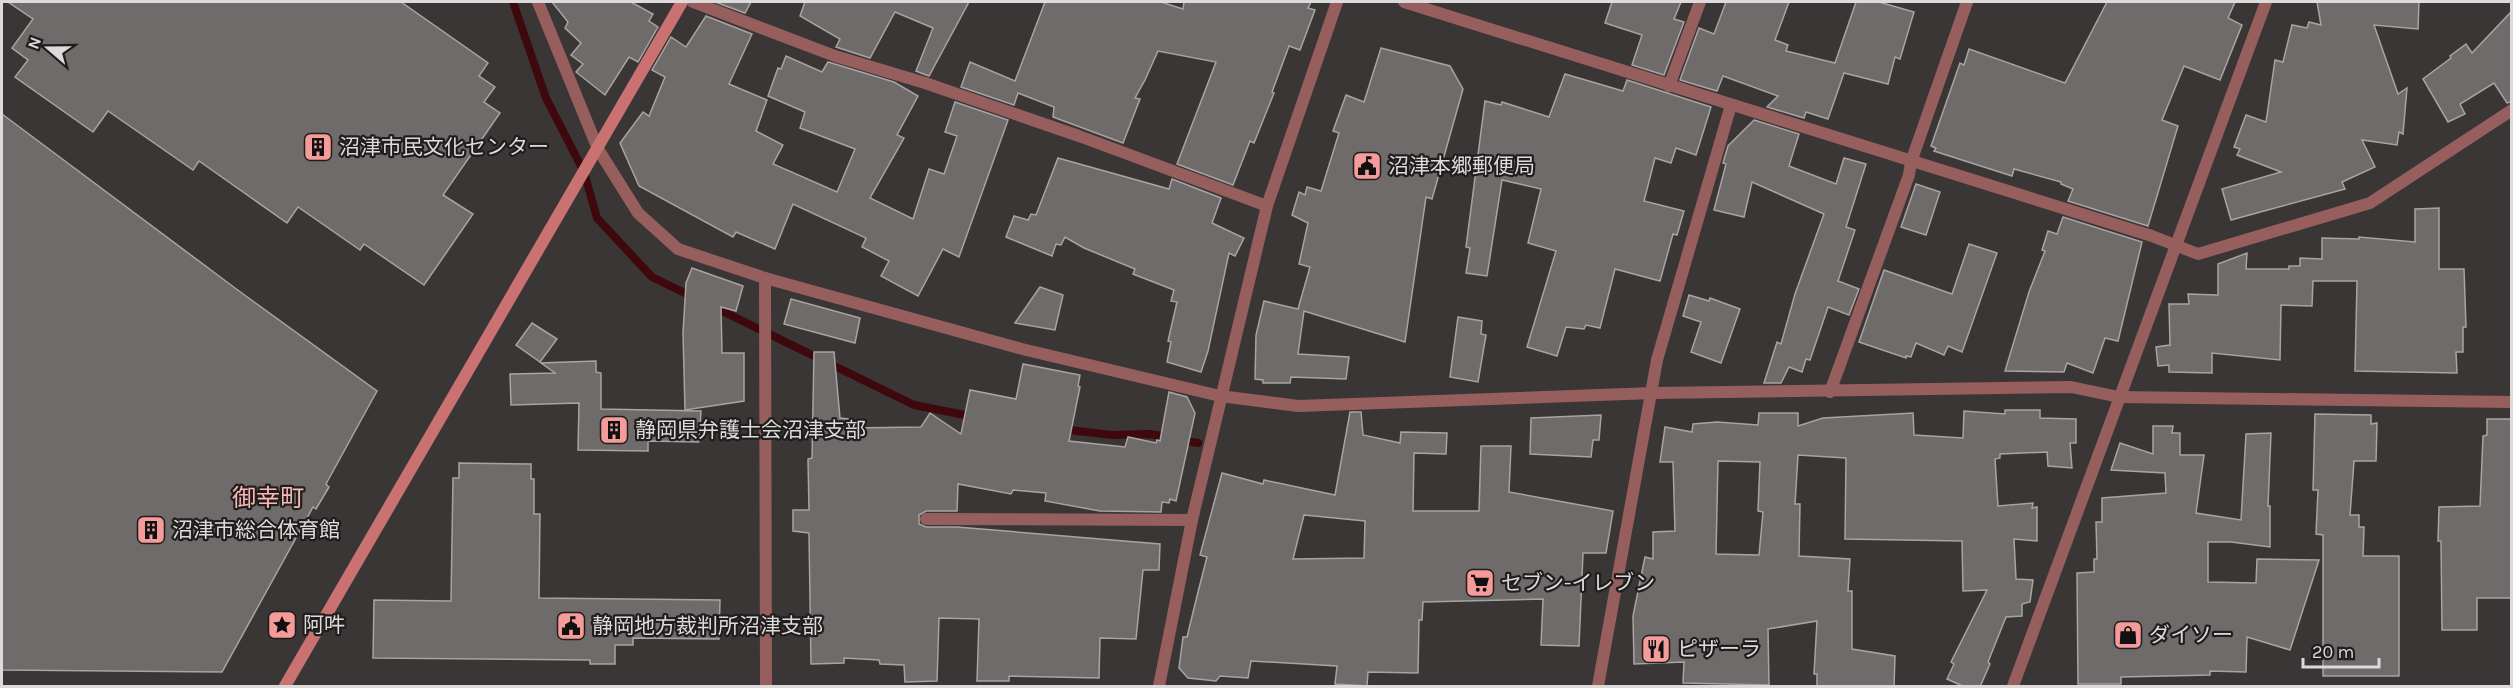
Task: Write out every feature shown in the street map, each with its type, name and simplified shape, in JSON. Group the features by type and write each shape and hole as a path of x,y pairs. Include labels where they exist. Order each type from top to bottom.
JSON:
{"street":[{"path":"538,2 598,149 638,213 678,249 765,278 959,333 1220,396 1298,406 1653,393 2071,387 2119,396 2511,402"},
{"path":"285,687 682,2"},
{"path":"693,2 835,56 925,83 1267,206"},
{"path":"1159,687 1192,520 1267,206 1337,2"},
{"path":"1404,2 2152,236 2198,254 2370,203 2511,110"},
{"path":"1669,86 1700,2"},
{"path":"1830,392 1910,175 1911,162 1967,2"},
{"path":"2013,687 2266,2"},
{"path":"1598,687 1653,393 1657,360 1731,105"},
{"path":"765,278 766,687"},
{"path":"926,519 1192,520"}],"building":[{"name":"沼津市民文化センター","path":"8,2 401,2 488,63 479,76 495,87 484,102 500,113 443,195 473,214 424,285 364,244 360,250 298,207 287,223 199,161 193,170 108,111 93,132 15,77 28,60 12,48 33,19"},
{"path":"552,2 631,2 653,14 649,21 658,27 638,62 629,57 605,95 576,72 583,64 571,55 581,43 565,28 568,22"},
{"path":"715,2 751,2 745,13"},
{"path":"805,2 969,2 929,76 916,71 933,28 895,12 870,58 836,47 840,39 800,16"},
{"path":"1045,2 1161,2 1183,9 1184,2 1311,2 1308,8 1315,10 1300,50 1289,46 1272,92 1274,93 1254,143 1250,141 1233,185 1177,164 1216,62 1158,51 1135,98 1140,99 1123,143 1053,117 1054,107 1018,93 1014,105 961,87 970,62 1015,81"},
{"path":"1612,2 1681,2 1674,19 1684,22 1664,75 1632,65 1642,35 1605,23"},
{"path":"1726,2 1789,2 1775,40 1788,45 1786,51 1835,63 1856,2 1879,2 1914,12 1900,59 1895,57 1888,84 1844,73 1828,119 1806,112 1804,118 1767,107 1778,96 1723,76 1717,91 1680,80 1699,28 1714,34"},
{"path":"2107,2 2235,2 2228,18 2242,25 2220,80 2184,66 2162,120 2178,126 2148,226 2068,201 2073,189 2061,182 2014,169 2012,176 1934,151 1936,148 1931,146 1960,63 1964,65 1969,49 2065,83"},
{"path":"2317,2 2419,2 2418,29 2374,25 2398,94 2407,88 2403,134 2399,132 2397,145 2362,140 2375,167 2342,182 2345,189 2231,220 2222,189 2281,172 2237,155 2240,149 2234,147 2246,115 2266,122 2275,60 2283,62 2292,25 2307,28 2309,22 2321,25"},
{"path":"2511,12 2511,102 2507,103 2494,83 2460,104 2465,114 2448,122 2423,79 2466,44 2472,53"},
{"path":"706,16 752,34 729,84 767,100 756,131 783,145 773,164 837,192 855,149 800,128 805,112 768,96 778,68 781,69 786,56 822,72 828,62 894,82 918,96 897,135 904,138 870,198 913,219 929,169 944,174 957,136 945,132 955,102 1008,120 959,257 943,249 918,296 881,276 889,261 862,247 866,238 793,204 775,249 736,232 733,237 639,186 620,143 643,112 649,116 665,77 652,70 671,37 686,47"},
{"path":"1381,48 1450,66 1463,89 1432,199 1426,197 1405,342 1304,311 1298,354 1349,357 1346,379 1291,377 1290,383 1263,383 1263,380 1255,379 1256,335 1264,301 1298,309 1310,267 1299,264 1308,223 1292,215 1299,192 1305,195 1307,187 1321,191 1339,133 1333,131 1346,95 1364,102"},
{"path":"1565,74 1623,91 1627,80 1711,107 1696,155 1676,148 1671,163 1655,158 1644,201 1684,211 1677,235 1673,234 1660,281 1615,269 1600,328 1586,325 1584,329 1566,327 1557,356 1527,347 1556,251 1528,243 1541,189 1502,180 1487,276 1466,273 1470,248 1466,247 1485,101 1501,105 1502,102 1549,117"},
{"name":"沼津市総合体育館","path":"2,114 377,391 326,484 329,487 316,509 313,507 222,672 2,670"},
{"path":"1754,120 1799,134 1789,166 1836,184 1844,158 1866,164 1846,227 1855,230 1838,281 1859,289 1849,315 1828,307 1810,360 1806,359 1802,372 1789,367 1781,383 1764,383 1777,342 1781,344 1795,294 1824,214 1752,182 1744,217 1714,210 1726,164 1723,163 1728,146"},
{"path":"1058,158 1169,189 1172,179 1221,198 1212,223 1244,238 1235,256 1229,253 1208,351 1201,372 1167,362 1171,342 1168,341 1177,302 1171,301 1174,290 1133,274 1135,269 1084,248 1065,237 1061,245 1056,244 1052,256 1006,237 1014,216 1028,220 1031,214 1036,215"},
{"path":"1916,184 1940,192 1926,235 1901,227"},
{"path":"2439,208 2439,269 2464,269 2466,327 2463,327 2463,352 2456,352 2457,373 2355,371 2357,281 2313,281 2312,306 2281,305 2280,360 2212,353 2212,373 2169,372 2169,365 2158,366 2156,347 2170,345 2169,304 2189,304 2188,294 2218,295 2218,264 2247,253 2246,269 2289,269 2289,266 2300,266 2300,258 2322,259 2322,238 2359,239 2359,237 2415,242 2415,209"},
{"path":"2063,217 2142,242 2118,341 2105,338 2093,373 2067,363 2064,372 2005,371 2029,292 2045,251 2042,250 2048,231 2057,234"},
{"path":"1969,244 1997,253 1962,352 1948,346 1944,355 1916,343 1911,357 1906,356 1906,358 1859,342 1884,270 1952,294"},
{"path":"692,268 743,286 736,311 721,307 722,353 744,353 744,401 685,410 683,333 686,283"},
{"path":"1040,287 1063,295 1055,330 1015,323"},
{"path":"1689,295 1709,301 1710,298 1740,309 1721,363 1691,352 1701,322 1683,316"},
{"path":"791,299 860,318 855,343 784,324"},
{"path":"1458,317 1482,321 1481,334 1486,335 1478,382 1450,377"},
{"path":"532,323 557,339 540,362 516,345"},
{"path":"814,352 834,352 840,418 849,419 850,428 921,427 930,413 961,434 970,390 1016,399 1023,364 1080,375 1078,386 1080,387 1069,441 1125,447 1128,437 1156,443 1157,440 1160,441 1169,392 1187,397 1195,413 1176,501 1170,499 1169,503 1162,502 1161,512 1100,511 1045,501 1046,493 1013,490 1011,494 958,484 957,511 926,511 919,515 919,524 926,527 957,527 1160,544 1159,570 1143,570 1136,639 1100,638 1099,678 1009,676 1009,681 977,681 979,619 939,618 937,681 905,682 904,665 880,664 879,660 844,658 844,663 811,664 809,533 793,531 793,510 809,510 808,459 812,458"},
{"path":"596,361 596,372 601,373 601,409 701,411 699,442 648,441 648,451 578,450 579,403 511,405 510,374 555,373 541,363"},
{"path":"2005,410 2040,410 2040,418 2076,419 2076,443 2070,443 2072,468 2048,466 2047,452 2000,454 2000,458 1995,459 1998,506 2033,503 2032,508 2037,507 2037,541 2014,539 2016,579 2033,580 2030,602 2022,604 2022,616 2006,617 1980,687 1965,687 1947,679 1954,664 1951,662 1987,590 1963,591 1962,541 1845,539 1846,458 1798,455 1795,504 1800,504 1799,556 1850,559 1848,591 1852,591 1852,649 1895,656 1894,687 1817,687 1817,674 1814,674 1817,621 1768,629 1769,685 1683,683 1684,662 1634,664 1633,616 1645,557 1653,559 1653,532 1675,531 1673,462 1660,462 1665,427 1692,432 1693,424 1717,422 1758,425 1759,413 1798,413 1798,426 1823,418 1913,413 1914,435 1963,438 1964,411 2005,414","holes":["1718,461 1760,462 1758,511 1763,512 1759,555 1716,554"]},
{"path":"1350,412 1361,412 1363,435 1400,443 1401,432 1447,433 1446,454 1414,453 1413,511 1479,511 1481,446 1511,446 1509,492 1613,511 1606,553 1583,553 1579,646 1541,645 1543,599 1423,602 1422,620 1419,620 1418,673 1368,672 1367,686 1335,684 1337,666 1251,661 1248,678 1220,676 1216,681 1188,678 1179,668 1183,637 1187,637 1207,557 1200,555 1222,473 1263,484 1264,480 1335,495","holes":["1304,515 1365,521 1364,558 1293,559"]},
{"path":"2315,414 2371,415 2371,424 2377,423 2376,461 2354,461 2350,515 2359,515 2359,527 2364,527 2363,556 2399,556 2399,676 2323,676 2323,535 2316,534 2318,490 2313,490"},
{"path":"1601,415 1599,440 1593,440 1591,457 1530,454 1531,418"},
{"path":"2487,419 2511,419 2511,598 2477,598 2477,630 2442,630 2441,541 2438,541 2439,507 2480,506 2483,436 2487,435"},
{"path":"2153,426 2173,426 2172,433 2180,433 2180,455 2204,455 2196,513 2241,520 2246,434 2271,433 2268,506 2270,506 2270,547 2231,542 2208,542 2208,582 2256,583 2257,559 2319,560 2290,650 2247,637 2246,672 2210,671 2210,675 2121,677 2121,684 2078,684 2077,573 2094,572 2094,559 2097,559 2096,522 2102,522 2102,498 2166,493 2165,473 2111,470 2120,443 2153,454"},
{"path":"459,463 531,464 531,479 534,479 534,514 540,514 539,598 720,600 719,639 633,638 633,645 615,645 615,664 590,664 590,660 373,658 374,600 451,601 453,478 459,478"}],"waterway":[{"path":"513,2 546,98 584,172 597,218 652,277 695,298"},
{"path":"714,307 914,405 975,417"},
{"path":"1061,429 1112,435 1150,434 1169,437"},
{"path":"1180,440 1198,443"}],"place":[{"name":"沼津市民文化センター","path":"318,147"},
{"name":"沼津本郷郵便局","path":"1367,166"},
{"name":"静岡県弁護士会沼津支部","path":"614,430"},
{"name":"沼津市総合体育館","path":"151,530"},
{"name":"セブン-イレブン","path":"1480,583"},
{"name":"阿吽","path":"282,625"},
{"name":"静岡地方裁判所沼津支部","path":"571,626"},
{"name":"ダイソー","path":"2128,635"},
{"name":"ピザーラ","path":"1656,649"}],"district":[{"name":"御幸町","path":"268,498"}]}
